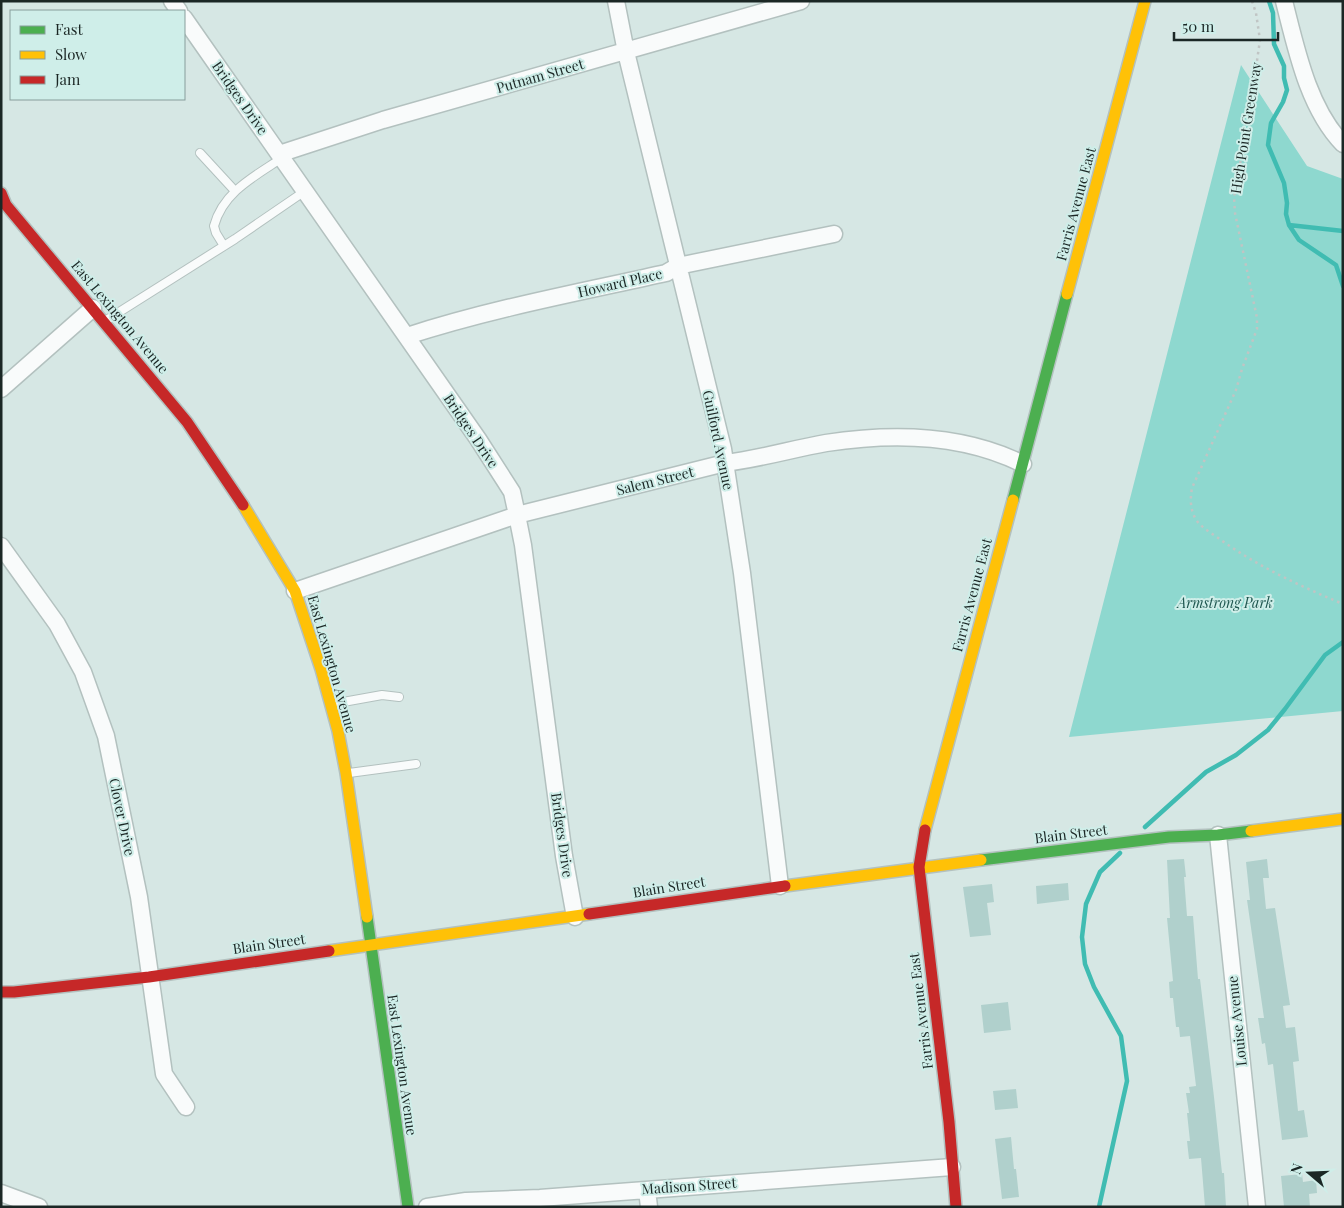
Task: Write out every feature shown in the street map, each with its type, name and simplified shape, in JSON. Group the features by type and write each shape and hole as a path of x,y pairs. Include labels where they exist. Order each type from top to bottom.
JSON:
{"street":[{"name":"Guilford Avenue","path":"616,1 626,52 725,463 742,573 780,886"},
{"name":"Putnam Street","path":"280,156 383,120 801,1"},
{"name":"Farris Avenue East","path":"956,1207 919,867 922,842 1145,1"},
{"path":"1284,1 1306,81 1320,111 1343,144"},
{"name":"Bridges Drive","path":"185,19 407,336 512,492 522,546 564,856 575,917"},
{"name":"East Lexington Avenue","path":"1,194 6,205 187,422 246,509 295,591 321,669 346,774 408,1207"},
{"name":"Howard Place","path":"407,336 431,328 542,301 666,273 678,266 834,234"},
{"path":"1,389 93,308"},
{"name":"Salem Street","path":"295,591 517,515 725,463 752,460 825,444 888,437 959,443 1009,457 1023,464"},
{"name":"Clover Drive","path":"1,546 56,624 83,672 106,736 139,897 164,1074 186,1108"},
{"name":"Blain Street","path":"1,992 149,977 919,867 1170,837 1218,835 1343,819"},
{"name":"Louise Avenue","path":"1218,835 1256,1207"},
{"name":"Madison Street","path":"427,1207 466,1201 540,1198 952,1167"},
{"path":"647,1190 649,1207"},
{"path":"1,1193 40,1207"}],"lane":[{"path":"200,153 235,191"},
{"path":"224,246 216,234 214,226 227,200 235,191 280,156"},
{"path":"104,322 305,192"},
{"path":"330,705 382,695 399,698"},
{"path":"346,774 416,764"}],"path":[{"name":"High Point Greenway","path":"1252,1 1260,40 1234,197 1235,213 1257,318 1257,329 1236,390 1192,488 1190,500 1198,522 1239,553 1268,570 1343,604"}],"green space":[{"name":"Armstrong Park","path":"1241,65 1307,166 1343,179 1343,711 1069,737"}],"building":[{"path":"1184,859 1187,916 1193,916 1198,979 1200,979 1222,1173 1224,1173 1226,1207 1205,1207 1201,1158 1189,1159 1187,1141 1190,1141 1187,1113 1189,1113 1186,1093 1190,1093 1189,1087 1196,1086 1190,1036 1180,1037 1179,1027 1176,1027 1173,998 1170,998 1169,982 1173,981 1167,918 1170,918 1167,860"},
{"path":"1267,859 1269,878 1263,878 1266,909 1275,908 1290,1005 1283,1006 1286,1028 1295,1027 1299,1061 1293,1062 1298,1111 1304,1110 1308,1137 1282,1140 1273,1064 1268,1065 1265,1043 1262,1044 1258,1018 1264,1018 1247,900 1250,900 1246,862"},
{"path":"1068,883 1069,900 1037,904 1036,886"},
{"path":"992,884 994,902 987,903 991,935 970,937 963,887"},
{"path":"1008,1002 1011,1030 984,1033 981,1005"},
{"path":"1016,1089 1018,1108 995,1110 993,1091"},
{"path":"1011,1137 1019,1197 1002,1199 995,1139"},
{"path":"1302,1174 1303,1182 1316,1180 1317,1193 1309,1194 1310,1207 1284,1207 1281,1176"}],"waterway":[{"path":"1269,1 1273,13 1274,44 1284,66 1287,90 1283,102 1271,123 1268,145 1284,183 1287,203 1286,214 1289,225 1299,240 1336,265 1343,286"},
{"path":"1289,225 1343,231"},
{"path":"1145,827 1206,772 1236,755 1268,730 1325,655 1343,642"},
{"path":"1099,1207 1127,1081 1121,1036 1094,987 1085,964 1082,937 1086,904 1100,872 1120,853"}],"traffic: fast":[{"path":"1013,500 1067,294"},
{"path":"981,860 1169,837 1218,835 1251,831"},
{"path":"367,917 408,1207"}],"traffic: slow":[{"path":"1067,294 1145,1"},
{"path":"925,830 1013,500"},
{"path":"243,505 295,591 321,669 338,731 346,773 367,917"},
{"path":"1251,831 1343,819"},
{"path":"785,886 981,860"},
{"path":"329,951 589,914"}],"traffic: jam":[{"path":"1,193 6,205 187,422 243,505"},
{"path":"925,830 919,867 949,1122 956,1207"},
{"path":"589,914 785,886"},
{"path":"1,992 149,977 329,951"}]}
